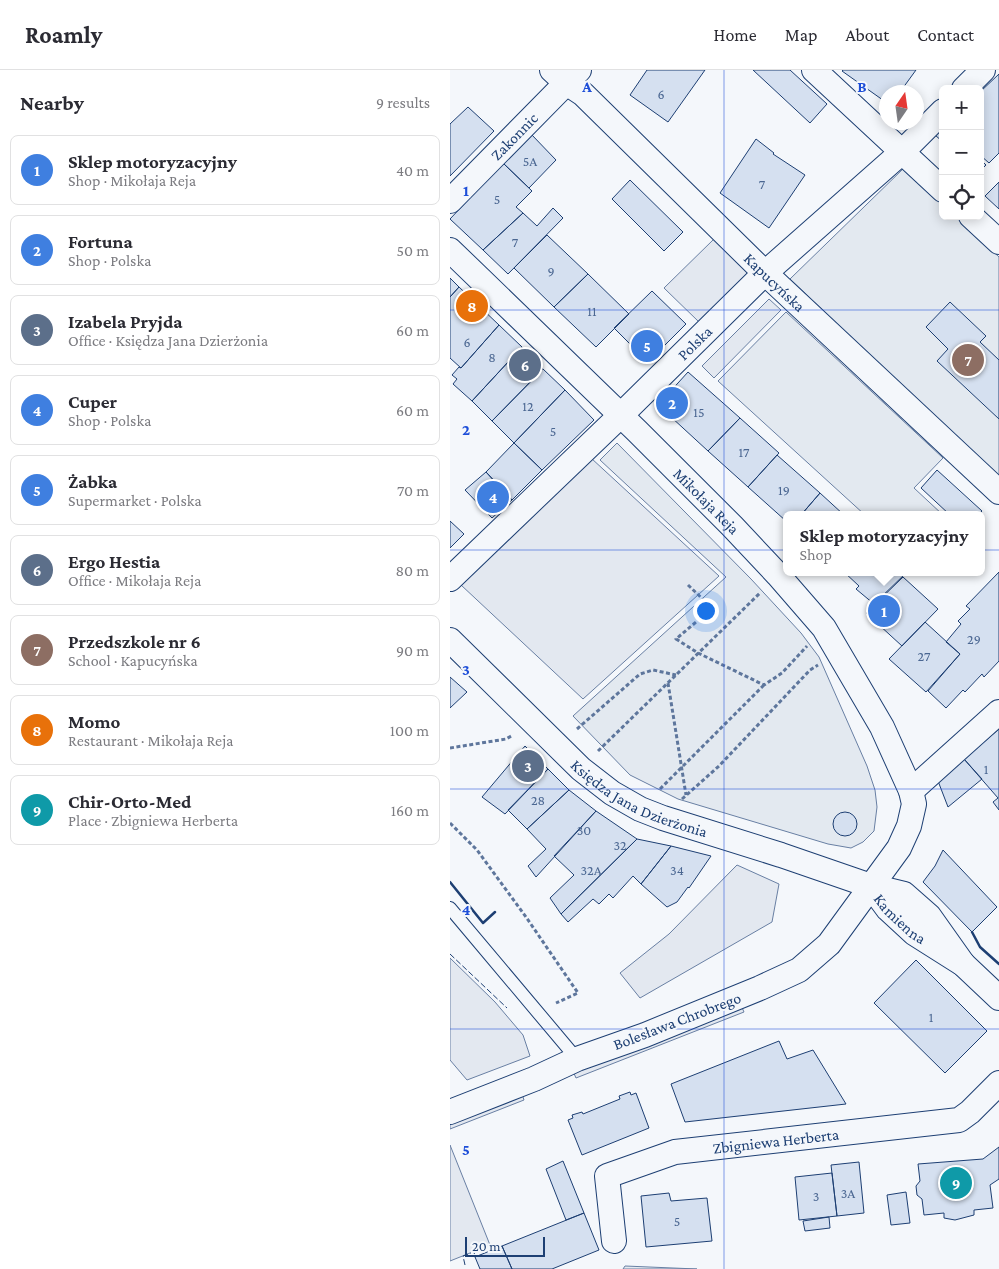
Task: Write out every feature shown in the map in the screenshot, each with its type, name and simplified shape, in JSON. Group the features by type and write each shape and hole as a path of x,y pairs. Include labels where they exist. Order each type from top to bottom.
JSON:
{"street":[{"path":"814,70 939,186"},
{"path":"968,85 983,70"},
{"name":"Zakonnic","path":"450,201 565,74"},
{"name":"Kapucyńska","path":"565,74 764,274 999,492"},
{"name":"Polska","path":"450,579 620,416 764,274 902,152 939,115"},
{"path":"975,220 999,242"},
{"name":"Mikołaja Reja","path":"450,250 732,526 824,628 882,727 911,791"},
{"name":"Księdza Jana Dzierżonia","path":"450,640 581,768 612,793 640,810 871,886"},
{"path":"911,791 999,712"},
{"name":"Bolesława Chrobrego","path":"450,1112 534,1079 576,1059 645,1035 799,970 829,944 899,848 909,826 914,804 911,791"},
{"name":"Kamienna","path":"871,886 888,909 914,933 963,964 999,998"},
{"name":"Zbigniewa Herberta","path":"614,1241 607,1176 675,1152 959,1120 970,1112 999,1083"}],"lane":[{"path":"450,908 576,1059"}],"path":[{"path":"581,768 778,575"},
{"path":"688,585 710,606 702,617 676,639 698,653 764,685"},
{"path":"640,810 764,685 782,673 824,628"},
{"path":"663,818 719,766 810,670 839,655"},
{"path":"557,746 640,674 654,670 676,675"},
{"path":"668,682 686,795"},
{"path":"450,748 506,739 534,724"},
{"path":"450,823 477,850 578,993 537,1012"}],"shaded area":[{"path":"904,168 939,200 939,220 960,220 999,257 999,479 790,279"},
{"path":"714,239 750,271 699,322 664,288"},
{"path":"769,299 781,310 714,378 702,366"},
{"path":"786,312 943,458 914,488 939,511 861,511 718,381"},
{"path":"617,443 751,579 801,633 819,657 867,766 875,790 877,807 874,831 863,842 851,848 828,844 678,799 630,775 573,716 726,577 600,460"},
{"path":"591,458 719,576 583,699 461,585"},
{"path":"737,865 779,884 772,922 640,998 620,973 669,934"},
{"path":"450,958 495,1002 523,1035 530,1056 467,1080 450,1060"},
{"path":"740,1003 744,1012 576,1078 572,1069"},
{"path":"521,1091 524,1100 450,1129 450,1119"},
{"path":"450,1145 490,1245 450,1261"},
{"path":"625,1266 697,1269 623,1269"}],"building":[{"path":"647,70 705,70 668,122 630,95"},
{"path":"753,70 790,70 827,104 810,123"},
{"path":"916,70 905,85 879,85 879,97 842,71"},
{"path":"999,74 999,153 989,163 984,159 984,88"},
{"path":"468,107 494,131 450,176 450,124"},
{"path":"531,134 556,160 529,188 503,163"},
{"path":"756,139 773,154 805,175 769,228 720,193"},
{"path":"503,163 532,191 516,207 523,213 483,250 450,219"},
{"path":"630,180 683,232 664,251 612,199"},
{"path":"999,182 999,209 985,196"},
{"path":"553,208 563,218 508,274 483,250 523,213 537,226"},
{"path":"547,235 588,274 554,307 514,268"},
{"path":"588,274 629,314 596,347 554,307"},
{"path":"450,278 459,287 450,297"},
{"path":"459,287 499,325 461,368 450,358 450,297"},
{"path":"652,291 686,324 648,362 614,328"},
{"path":"950,302 986,336 980,342 999,360 999,419 937,361 948,349 926,327"},
{"path":"499,325 522,347 472,401 453,384 457,379 452,375 459,367 461,368"},
{"path":"522,347 543,369 492,421 472,401"},
{"path":"543,369 565,390 514,443 492,421"},
{"path":"688,372 740,418 708,451 658,405"},
{"path":"565,390 594,420 542,470 514,443"},
{"path":"740,418 779,453 748,487 708,451"},
{"path":"514,443 542,470 512,500 486,472"},
{"path":"777,455 820,493 804,511 783,511 783,518 748,487"},
{"path":"937,470 982,511 946,511 921,488"},
{"path":"486,472 512,500 492,518 465,490"},
{"path":"820,493 840,511 804,511"},
{"path":"450,521 464,534 450,548"},
{"path":"999,572 999,661 984,677 982,674 965,692 963,690 946,708 928,691 960,654 946,642 961,624 958,621 970,609 966,606"},
{"path":"848,576 903,576 874,604 856,589 859,586"},
{"path":"903,577 938,609 902,646 866,613"},
{"path":"925,622 960,654 926,692 889,659"},
{"path":"450,677 467,692 450,708"},
{"path":"999,729 999,810 993,802 998,798 964,759"},
{"path":"525,746 548,769 505,814 482,797"},
{"path":"964,759 982,779 948,807 938,781"},
{"path":"548,769 569,790 527,829 508,810"},
{"path":"569,790 596,811 536,877 528,866 546,849 527,829"},
{"path":"596,811 637,839 561,914 550,898 574,875 554,856"},
{"path":"845,812 854,815 857,824 854,833 845,836 836,833 833,824 836,815"},
{"path":"637,839 671,846 641,884 633,876 613,898 609,894 599,904 593,899 568,922 561,914"},
{"path":"671,846 711,856 677,902 667,907 641,884"},
{"path":"943,850 997,907 972,932 923,882 935,866"},
{"path":"916,960 987,1031 945,1073 874,1003"},
{"path":"779,1041 787,1059 813,1050 846,1104 685,1122 671,1084"},
{"path":"630,1092 631,1095 636,1093 649,1128 582,1155 568,1120 573,1118 572,1115 582,1112 583,1114 620,1099 619,1096"},
{"path":"999,1147 999,1179 990,1185 993,1208 974,1210 974,1215 955,1220 944,1218 944,1213 924,1215 922,1199 917,1195 916,1186 920,1181 918,1164 983,1159"},
{"path":"563,1161 584,1213 566,1220 546,1169"},
{"path":"859,1162 864,1213 837,1216 831,1165"},
{"path":"832,1173 837,1216 799,1220 795,1177"},
{"path":"906,1192 910,1223 891,1225 887,1195"},
{"path":"669,1193 671,1201 707,1198 712,1241 646,1247 641,1196"},
{"path":"584,1213 599,1250 552,1269 512,1269 502,1246"},
{"path":"829,1217 830,1228 805,1231 803,1221"},
{"path":"502,1246 512,1269 480,1269 475,1257"}],"fence":[{"path":"450,954 507,1008"},
{"path":"465,1265 463,1256 474,1252 475,1257"}],"wall":[{"path":"450,882 483,923 495,912"},
{"path":"972,932 980,947 999,964"}],"place":[{"name":"Momo","path":"472,306"},
{"name":"Żabka","path":"647,346"},
{"name":"Przedszkole nr 6","path":"968,360"},
{"name":"Ergo Hestia","path":"525,365"},
{"name":"Fortuna","path":"672,403"},
{"name":"Cuper","path":"493,497"},
{"name":"Sklep motoryzacyjny","path":"884,611"},
{"name":"Izabela Pryjda","path":"528,766"},
{"name":"Chir-Orto-Med","path":"956,1183"}]}
